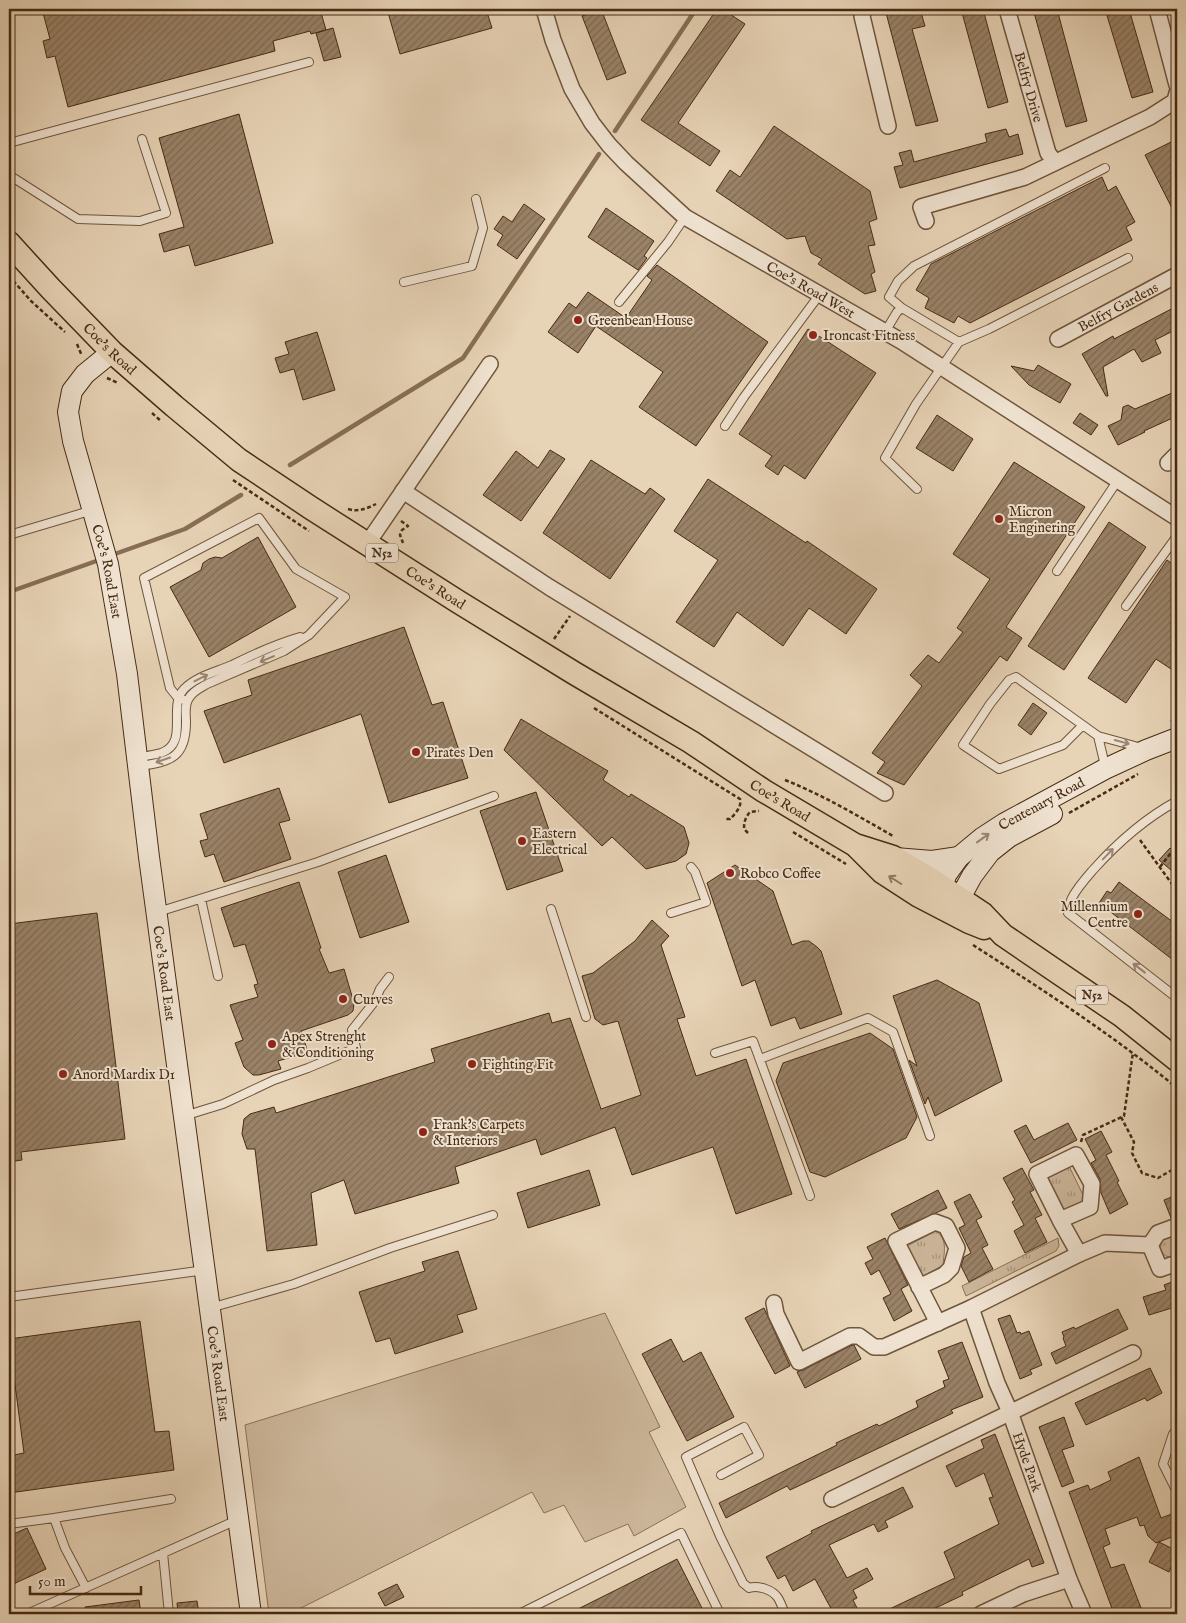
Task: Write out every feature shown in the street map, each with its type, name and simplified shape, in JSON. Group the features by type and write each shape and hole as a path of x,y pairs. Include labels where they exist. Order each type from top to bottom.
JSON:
{"main road":[{"name":"Coe's Road","path":"12,234 51,289 112,352 239,460 367,544 565,668 691,742 764,791 855,845 882,872 983,914 1003,936 1122,1016 1177,1060"},
{"name":"Coe's Road","path":"855,845 894,847 929,878 946,900"}],"street":[{"name":"Coe's Road West","path":"544,9 553,40 572,89 592,122 626,164 685,217 885,332 1177,518"},
{"path":"864,9 862,16 888,126"},
{"name":"Belfry Drive","path":"1007,9 1048,153 1055,162"},
{"path":"1157,9 1177,85"},
{"path":"926,220 921,207 1025,177 1150,117 1175,101 1177,94"},
{"name":"Belfry Gardens","path":"1058,339 1177,275"},
{"name":"Coe's Road East","path":"112,352 85,374 72,391 68,412 105,556 127,674 156,913 251,1614"},
{"path":"367,544 490,364"},
{"path":"403,491 579,605 885,793"},
{"name":"Centenary Road","path":"946,900 946,875 959,857 982,838 1005,823 1105,769 1177,738"},
{"name":"Centenary Road","path":"946,900 972,876 990,852 1009,837 1177,742"},
{"path":"894,847 932,861 959,857"},
{"path":"1060,1220 1090,1207 1092,1184 1076,1155 1037,1174 1060,1220 1079,1254"},
{"path":"919,1287 944,1275 951,1268 957,1248 946,1226 935,1222 896,1242 919,1287 938,1323"},
{"path":"1150,1245 1158,1233 1177,1226"},
{"path":"774,1303 776,1314 799,1362 850,1336 859,1336 874,1347 884,1347 972,1308 1079,1254 1105,1243 1150,1245"},
{"path":"1150,1245 1160,1269 1177,1263"},
{"name":"Hyde Park","path":"972,1308 997,1383 1010,1412 1069,1579 1084,1614"},
{"path":"832,1499 1132,1353"},
{"path":"981,1614 1023,1594 1069,1579"}],"lane":[{"path":"9,143 309,62"},
{"path":"9,175 78,219 140,221 166,213 142,139"},
{"path":"959,342 902,308 889,297 898,281 914,266 1105,168"},
{"path":"404,282 472,266 484,228 476,199"},
{"path":"619,302 668,242 685,217"},
{"path":"917,489 885,458 916,404 959,342 989,329 1128,258"},
{"path":"725,426 744,397 820,294"},
{"path":"885,332 897,312 902,308"},
{"path":"1057,571 1118,480"},
{"path":"9,535 92,510"},
{"path":"137,762 166,761 180,752 186,739 187,701 196,690 284,651 309,635 345,597 296,569 259,518 144,578 170,688 178,698 187,701"},
{"path":"1126,606 1177,536"},
{"path":"137,762 173,746 177,737 178,698 191,683 280,643 309,635"},
{"path":"1082,726 1063,745 999,770 963,745 990,704 1009,680 1016,677 1098,736 1146,750"},
{"path":"1098,736 1105,769"},
{"path":"156,913 318,862 494,796"},
{"path":"1177,801 1146,820 1116,846 1088,876 1072,899 1068,913 1177,998"},
{"path":"671,913 706,902 695,872 691,867"},
{"path":"201,899 218,976"},
{"path":"551,909 586,1017"},
{"path":"184,1116 223,1104 274,1080 356,1048 352,1030 375,1001 380,989 390,977"},
{"path":"760,1060 868,1018 892,1032 930,1136"},
{"path":"715,1053 753,1040 810,1196"},
{"path":"210,1308 294,1284 390,1248 493,1215"},
{"path":"9,1297 205,1270"},
{"path":"722,1475 759,1455 744,1427 686,1457 720,1536 743,1583 749,1588 754,1586 768,1590 778,1597 784,1614"},
{"path":"1177,1430 1173,1434 1163,1464 1177,1492"},
{"path":"9,1524 170,1500"},
{"path":"54,1518 66,1548 86,1588"},
{"path":"27,1614 238,1520"},
{"path":"519,1614 681,1533 720,1614"},
{"path":"163,1553 169,1614"}],"path":[{"path":"9,218 12,234"},
{"path":"342,507 364,510 376,504 408,526 402,530 400,535 401,542 407,546"},
{"path":"550,637 554,639 579,605"},
{"path":"780,778 804,787 848,810 894,847"},
{"path":"1133,830 1177,891"},
{"path":"1160,867 1177,846"},
{"path":"1076,1155 1083,1135 1124,1116 1133,1052"},
{"path":"1121,1117 1134,1142 1132,1153 1142,1173 1158,1178 1177,1167"}],"green space":[{"path":"1069,1166 1084,1197 1083,1202 1064,1212 1044,1177"},
{"path":"936,1231 944,1242 943,1265 922,1277 905,1247"},
{"path":"1177,1232 1177,1254 1168,1257 1161,1250 1160,1240"},
{"path":"1058,1238 1059,1246 1056,1251 966,1296 962,1286"},
{"path":"605,1313 660,1427 649,1432 686,1507 634,1536 628,1524 585,1542 564,1505 544,1513 532,1492 289,1614 269,1614 245,1425"}],"building":[{"path":"42,9 320,9 326,30 311,34 310,31 273,41 275,51 68,107 55,56 47,58 43,41 50,39"},
{"path":"387,9 486,9 492,28 400,54"},
{"path":"601,9 626,73 607,80 582,16"},
{"path":"717,9 722,9 745,24 678,123 720,151 710,166 641,120"},
{"path":"885,9 920,9 925,26 912,29 938,121 916,126"},
{"path":"961,9 983,9 1008,102 988,108"},
{"path":"1033,9 1057,9 1087,121 1066,127"},
{"path":"1105,9 1129,9 1153,92 1132,98"},
{"path":"333,28 341,57 324,61 316,33"},
{"path":"239,114 273,243 195,266 189,245 164,252 159,234 184,227 159,138"},
{"path":"774,126 870,191 877,219 869,222 875,245 868,246 875,272 871,274 876,291 865,294 818,264 822,259 811,253 805,236 787,239 716,191 730,170 740,177"},
{"path":"1006,129 1009,137 1018,134 1023,154 900,188 894,167 903,165 899,153 911,150 914,162 987,142 985,134"},
{"path":"1177,139 1177,218 1145,155"},
{"path":"1102,177 1108,191 1116,186 1135,222 1126,227 1132,240 970,323 958,316 954,323 925,308 929,298 916,290 931,264"},
{"path":"524,204 545,219 517,259 497,245 503,235 494,229 503,216 512,222"},
{"path":"606,208 654,241 644,256 647,258 638,270 588,237"},
{"path":"657,265 768,342 696,446 639,407 663,372 596,326 578,353 548,332 569,303 576,308 588,292 626,318 652,280 647,276"},
{"path":"1177,306 1177,329 1155,340 1161,353 1142,362 1134,349 1103,367 1108,396 1106,396 1082,354 1113,336 1114,339"},
{"path":"808,329 876,373 805,479 784,465 778,475 765,466 772,456 739,434"},
{"path":"317,332 335,390 303,400 294,369 280,373 275,358 289,354 285,342"},
{"path":"1038,365 1071,384 1060,403 1029,385 1011,366 1034,371"},
{"path":"1172,393 1177,405 1177,416 1118,445 1108,426 1121,420 1123,407 1128,405 1135,409"},
{"path":"1080,413 1098,425 1091,435 1073,423"},
{"path":"937,415 973,439 953,471 916,448"},
{"path":"550,450 565,459 521,521 483,495 516,451 538,468"},
{"path":"591,460 645,494 650,488 665,499 610,579 543,533"},
{"path":"1014,462 1085,507 1006,627 1022,638 1007,661 1000,656 904,785 877,773 885,762 872,753 922,686 910,675 928,655 939,663 963,632 957,628 990,579 953,554"},
{"path":"708,479 806,543 807,541 877,589 846,634 809,608 783,646 737,612 714,647 676,622 718,560 674,531"},
{"path":"1109,522 1146,547 1064,670 1028,646"},
{"path":"258,537 296,607 209,657 170,587 201,570 203,563 209,559 215,557 222,558"},
{"path":"1167,560 1177,567 1177,673 1156,659 1126,703 1088,678"},
{"path":"404,627 432,705 443,702 468,778 389,803 361,714 224,763 204,711 252,695 248,680"},
{"path":"1033,703 1047,713 1031,735 1018,725"},
{"path":"521,719 608,771 603,780 629,797 631,794 684,827 689,843 686,854 676,861 646,869 612,837 602,846 504,750"},
{"path":"279,788 290,820 279,823 291,859 224,882 214,854 205,857 200,841 208,839 200,814"},
{"name":"Eastern Electrical","path":"536,792 563,871 507,890 480,811"},
{"path":"1170,848 1177,854 1177,875 1159,860"},
{"path":"386,855 409,922 360,938 338,872"},
{"path":"735,865 773,891 792,945 809,941 821,951 842,1014 800,1029 795,1017 771,1026 755,980 742,986 707,883"},
{"path":"299,882 321,948 319,949 329,973 344,969 354,1003 353,1011 348,1015 301,1031 308,1052 278,1061 281,1069 253,1075 244,1067 235,1043 243,1040 230,1005 258,997 254,985 258,984 245,944 234,947 221,908"},
{"name":"Millennium Centre","path":"1119,882 1177,925 1177,963 1099,903 1107,891 1111,893"},
{"name":"Anord Mardix D1","path":"97,913 125,1139 21,1152 22,1160 9,1162 9,924"},
{"name":"Frank's Carpets & Interiors","path":"652,920 669,936 661,945 685,1017 677,1019 696,1076 746,1059 792,1194 736,1214 713,1147 632,1175 615,1127 541,1155 536,1139 455,1167 459,1183 355,1214 344,1180 311,1193 317,1245 267,1251 255,1149 247,1149 242,1134 244,1119 250,1114 274,1107 276,1113 435,1062 431,1049 549,1013 552,1023 570,1018 601,1109 641,1095 618,1021 603,1025 595,1019 582,976 593,973 635,941"},
{"path":"937,980 979,1003 1002,1081 935,1116 928,1097 925,1104 909,1060 917,1066 893,996"},
{"path":"870,1033 893,1049 917,1117 906,1138 825,1177 810,1172 776,1081 783,1063"},
{"path":"1068,1123 1077,1140 1031,1163 1014,1131 1026,1125 1034,1140"},
{"path":"1101,1131 1112,1152 1106,1155 1128,1204 1110,1214 1101,1193 1100,1179 1091,1163 1096,1160 1085,1139"},
{"path":"1022,1168 1034,1190 1030,1192 1042,1215 1035,1218 1047,1242 1025,1253 1014,1231 1024,1225 1012,1202 1015,1200 1003,1178"},
{"path":"589,1170 600,1205 528,1228 517,1193"},
{"path":"938,1190 947,1208 899,1229 891,1214"},
{"path":"970,1194 982,1217 976,1220 988,1245 982,1248 993,1269 969,1282 961,1266 964,1257 971,1253 959,1228 965,1225 954,1202"},
{"path":"1177,1195 1177,1217 1171,1218 1164,1200"},
{"path":"885,1238 908,1285 901,1289 912,1311 894,1321 883,1298 891,1294 879,1270 871,1275 865,1263 873,1259 867,1247"},
{"path":"458,1251 477,1309 457,1315 463,1332 395,1354 390,1338 376,1342 359,1292 425,1271 422,1262"},
{"path":"1177,1280 1177,1317 1175,1318 1172,1308 1149,1315 1143,1297 1166,1290 1164,1285"},
{"path":"764,1308 790,1366 775,1374 745,1318"},
{"path":"1118,1309 1128,1329 1056,1364 1051,1353 1066,1346 1062,1332 1074,1327 1075,1329"},
{"path":"1010,1315 1017,1333 1020,1332 1021,1334 1029,1331 1042,1365 1030,1370 1032,1374 1020,1379 998,1319"},
{"path":"140,1321 155,1432 169,1431 174,1470 9,1493 9,1456 24,1453 9,1339"},
{"path":"671,1339 683,1362 701,1352 734,1417 687,1441 642,1354"},
{"path":"962,1342 983,1397 951,1410 953,1413 790,1490 787,1486 726,1518 719,1503 837,1445 836,1443 877,1424 879,1426 918,1407 916,1401 945,1387 943,1381 949,1379 938,1351"},
{"path":"854,1345 861,1359 805,1388 797,1372"},
{"path":"1150,1368 1162,1393 1147,1401 1145,1398 1086,1425 1075,1403"},
{"path":"1064,1417 1074,1446 1062,1450 1074,1482 1062,1487 1039,1427"},
{"path":"995,1434 1044,1563 1032,1567 1029,1559 962,1592 963,1595 923,1614 879,1614 955,1578 944,1552 999,1524 989,1498 993,1497 984,1473 956,1487 946,1466 984,1448 981,1440"},
{"path":"1139,1457 1161,1518 1177,1512 1177,1535 1156,1543 1148,1536 1144,1525 1140,1526 1137,1517 1105,1529 1110,1544 1103,1547 1111,1568 1124,1564 1141,1608 1124,1614 1114,1614 1069,1492 1088,1485 1090,1490 1111,1480 1108,1472"},
{"path":"903,1487 913,1507 885,1521 888,1527 878,1532 874,1524 829,1545 847,1578 867,1568 873,1579 853,1590 857,1598 853,1600 860,1614 834,1614 815,1579 793,1591 785,1575 778,1579 766,1557 812,1533 811,1531"},
{"path":"27,1528 46,1569 9,1586 9,1536"},
{"path":"1159,1542 1177,1551 1169,1572 1149,1562"},
{"path":"677,1559 705,1614 568,1614 624,1586"},
{"path":"397,1584 404,1597 385,1606 378,1593"},
{"path":"139,1600 141,1614 86,1614 85,1607"},
{"path":"197,1601 199,1614 178,1614 177,1603"}],"waterway":[{"path":"615,131 696,9"},
{"path":"290,465 463,358 599,154"},
{"path":"112,555 185,529 241,495"},
{"path":"9,592 102,559"}],"place":[{"name":"Greenbean House","path":"578,320"},
{"name":"Ironcast Fitness","path":"813,335"},
{"name":"Micron Enginering","path":"999,519"},
{"name":"Pirates Den","path":"416,752"},
{"name":"Eastern Electrical","path":"522,841"},
{"name":"Robco Coffee","path":"730,873"},
{"name":"Millennium Centre","path":"1138,914"},
{"name":"Curves","path":"343,999"},
{"name":"Apex Strenght & Conditioning","path":"272,1044"},
{"name":"Fighting Fit","path":"472,1064"},
{"name":"Anord Mardix D1","path":"63,1074"},
{"name":"Frank's Carpets & Interiors","path":"423,1132"}]}
